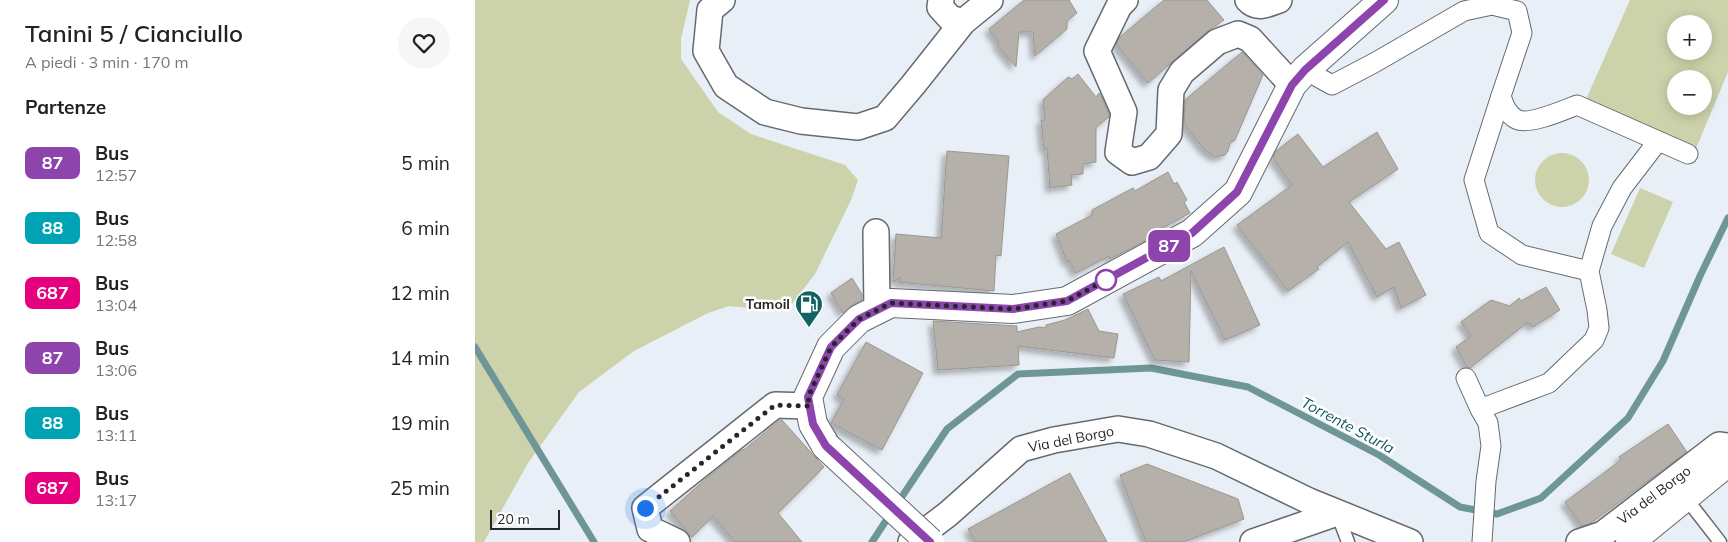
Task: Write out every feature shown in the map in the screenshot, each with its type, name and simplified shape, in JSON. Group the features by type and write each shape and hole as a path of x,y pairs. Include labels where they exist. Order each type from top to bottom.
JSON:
{"main road":[{"path":"930,542 826,446 813,424 808,397 831,347 859,319 891,303 1013,309 1067,301 1192,233 1237,192 1298,77 1384,0"},
{"path":"1629,542 1728,462"}],"street":[{"path":"722,0 710,10 706,51 726,86 765,112 801,121 858,128 885,118 963,22 990,0"},
{"path":"941,0 940,6 949,18 963,22"},
{"path":"1125,0 1119,6 1097,51 1124,112 1118,152 1132,162 1149,157 1169,134 1171,90 1182,72 1217,42 1238,34 1251,39 1298,77 1332,85 1464,11 1492,5 1517,11 1522,33 1474,180 1489,233 1522,255 1589,271"},
{"path":"1248,0 1251,4 1263,6 1279,0"},
{"path":"1501,96 1507,110 1515,118 1523,121 1555,114 1577,105 1687,154"},
{"path":"1480,409 1549,383 1594,340 1599,328 1589,271 1602,226 1622,188 1658,141"},
{"path":"876,232 877,310"},
{"path":"1466,378 1488,423 1491,446 1486,482 1482,542"},
{"path":"677,542 651,529 645,508 775,405 810,406"},
{"name":"Via del Borgo","path":"911,542 948,514 1021,449 1055,440 1118,430 1149,434 1216,456 1337,513 1410,542"},
{"name":"Via del Borgo","path":"1579,542 1603,534 1719,445 1728,446"},
{"path":"1257,541 1337,513"}],"lane":[{"path":"1685,497 1720,542"},
{"path":"1337,513 1348,542"}],"green space":[{"path":"475,0 690,0 681,39 681,59 718,112 751,134 845,165 858,180 851,200 815,274 792,304 773,310 729,306 708,313 634,351 579,392 528,463 484,542 475,542"},
{"path":"1630,0 1728,0 1728,72 1712,110 1712,70 1667,70 1667,115 1710,115 1695,151 1584,104"},
{"path":"1557,153 1567,153 1577,157 1585,165 1589,180 1585,195 1577,203 1567,207 1557,207 1547,203 1539,195 1535,185 1535,175 1539,165 1547,157"},
{"path":"1640,188 1673,202 1644,268 1611,254"}],"building":[{"path":"1024,0 1069,0 1077,13 1067,21 1067,29 1035,56 1033,32 1019,32 1016,67 997,45 999,43 989,29"},
{"path":"1164,0 1207,0 1224,20 1208,31 1148,83 1116,44 1120,37"},
{"path":"1242,52 1263,75 1235,140 1230,143 1225,155 1215,157 1204,149 1184,124 1185,100"},
{"path":"1078,74 1096,97 1099,93 1109,117 1096,127 1096,162 1083,164 1083,174 1071,175 1072,185 1050,188 1047,148 1044,149 1041,120 1045,120 1043,100 1068,77 1072,79"},
{"path":"1377,132 1398,169 1349,202 1386,249 1399,242 1426,295 1401,308 1394,287 1377,297 1348,242 1317,267 1319,269 1288,291 1237,225 1292,185 1273,158 1276,151 1298,134 1323,167"},
{"path":"947,151 1009,156 1001,256 996,255 994,291 898,282 901,277 893,282 896,234 941,238"},
{"path":"1168,172 1174,184 1177,182 1187,200 1184,202 1190,213 1157,231 1158,234 1110,259 1109,256 1076,273 1069,260 1067,262 1056,234 1092,215 1092,210 1133,188 1135,191"},
{"path":"1224,247 1260,325 1225,340 1191,271 1189,362 1155,360 1123,294 1159,277 1161,281"},
{"path":"852,278 862,294 862,300 852,305 843,313 831,293"},
{"path":"1546,287 1560,310 1533,327 1528,322 1470,368 1467,367 1456,347 1471,336 1461,322 1491,300 1510,306 1519,298 1521,301"},
{"path":"1088,309 1099,331 1118,334 1114,358 1018,346 1019,365 938,370 933,321 1017,326 1017,332 1039,327 1046,328 1046,325 1065,320"},
{"path":"866,342 923,373 882,450 831,423 844,399 837,395"},
{"path":"780,420 824,467 778,513 802,542 735,542 713,516 692,537 670,511 709,476"},
{"path":"1668,424 1687,452 1591,523 1582,526 1565,502 1621,460 1619,457"},
{"path":"1147,464 1238,499 1244,519 1183,542 1146,542 1120,475"},
{"path":"1070,473 1107,542 976,542 968,529"}],"waterway":[{"name":"Torrente Sturla","path":"897,504 947,429 1018,374 1151,368 1248,387 1379,455 1460,507 1497,514 1541,498 1628,418 1663,361 1728,218"},
{"path":"475,347 594,542"},
{"name":"Torrente Sturla","path":"872,542 891,513"}],"bus line":[{"name":"87","path":"930,542 826,446 813,424 808,397 831,347 859,319 891,303 1013,309 1067,301 1192,233 1237,192 1292,85 1305,70 1384,0"}],"place":[{"name":"Tamoil","path":"809,328"}],"route":[{"path":"645,508 775,405 810,406 808,397 831,347 859,319 891,303 1013,309 1067,301 1113,276 1106,280"}]}
